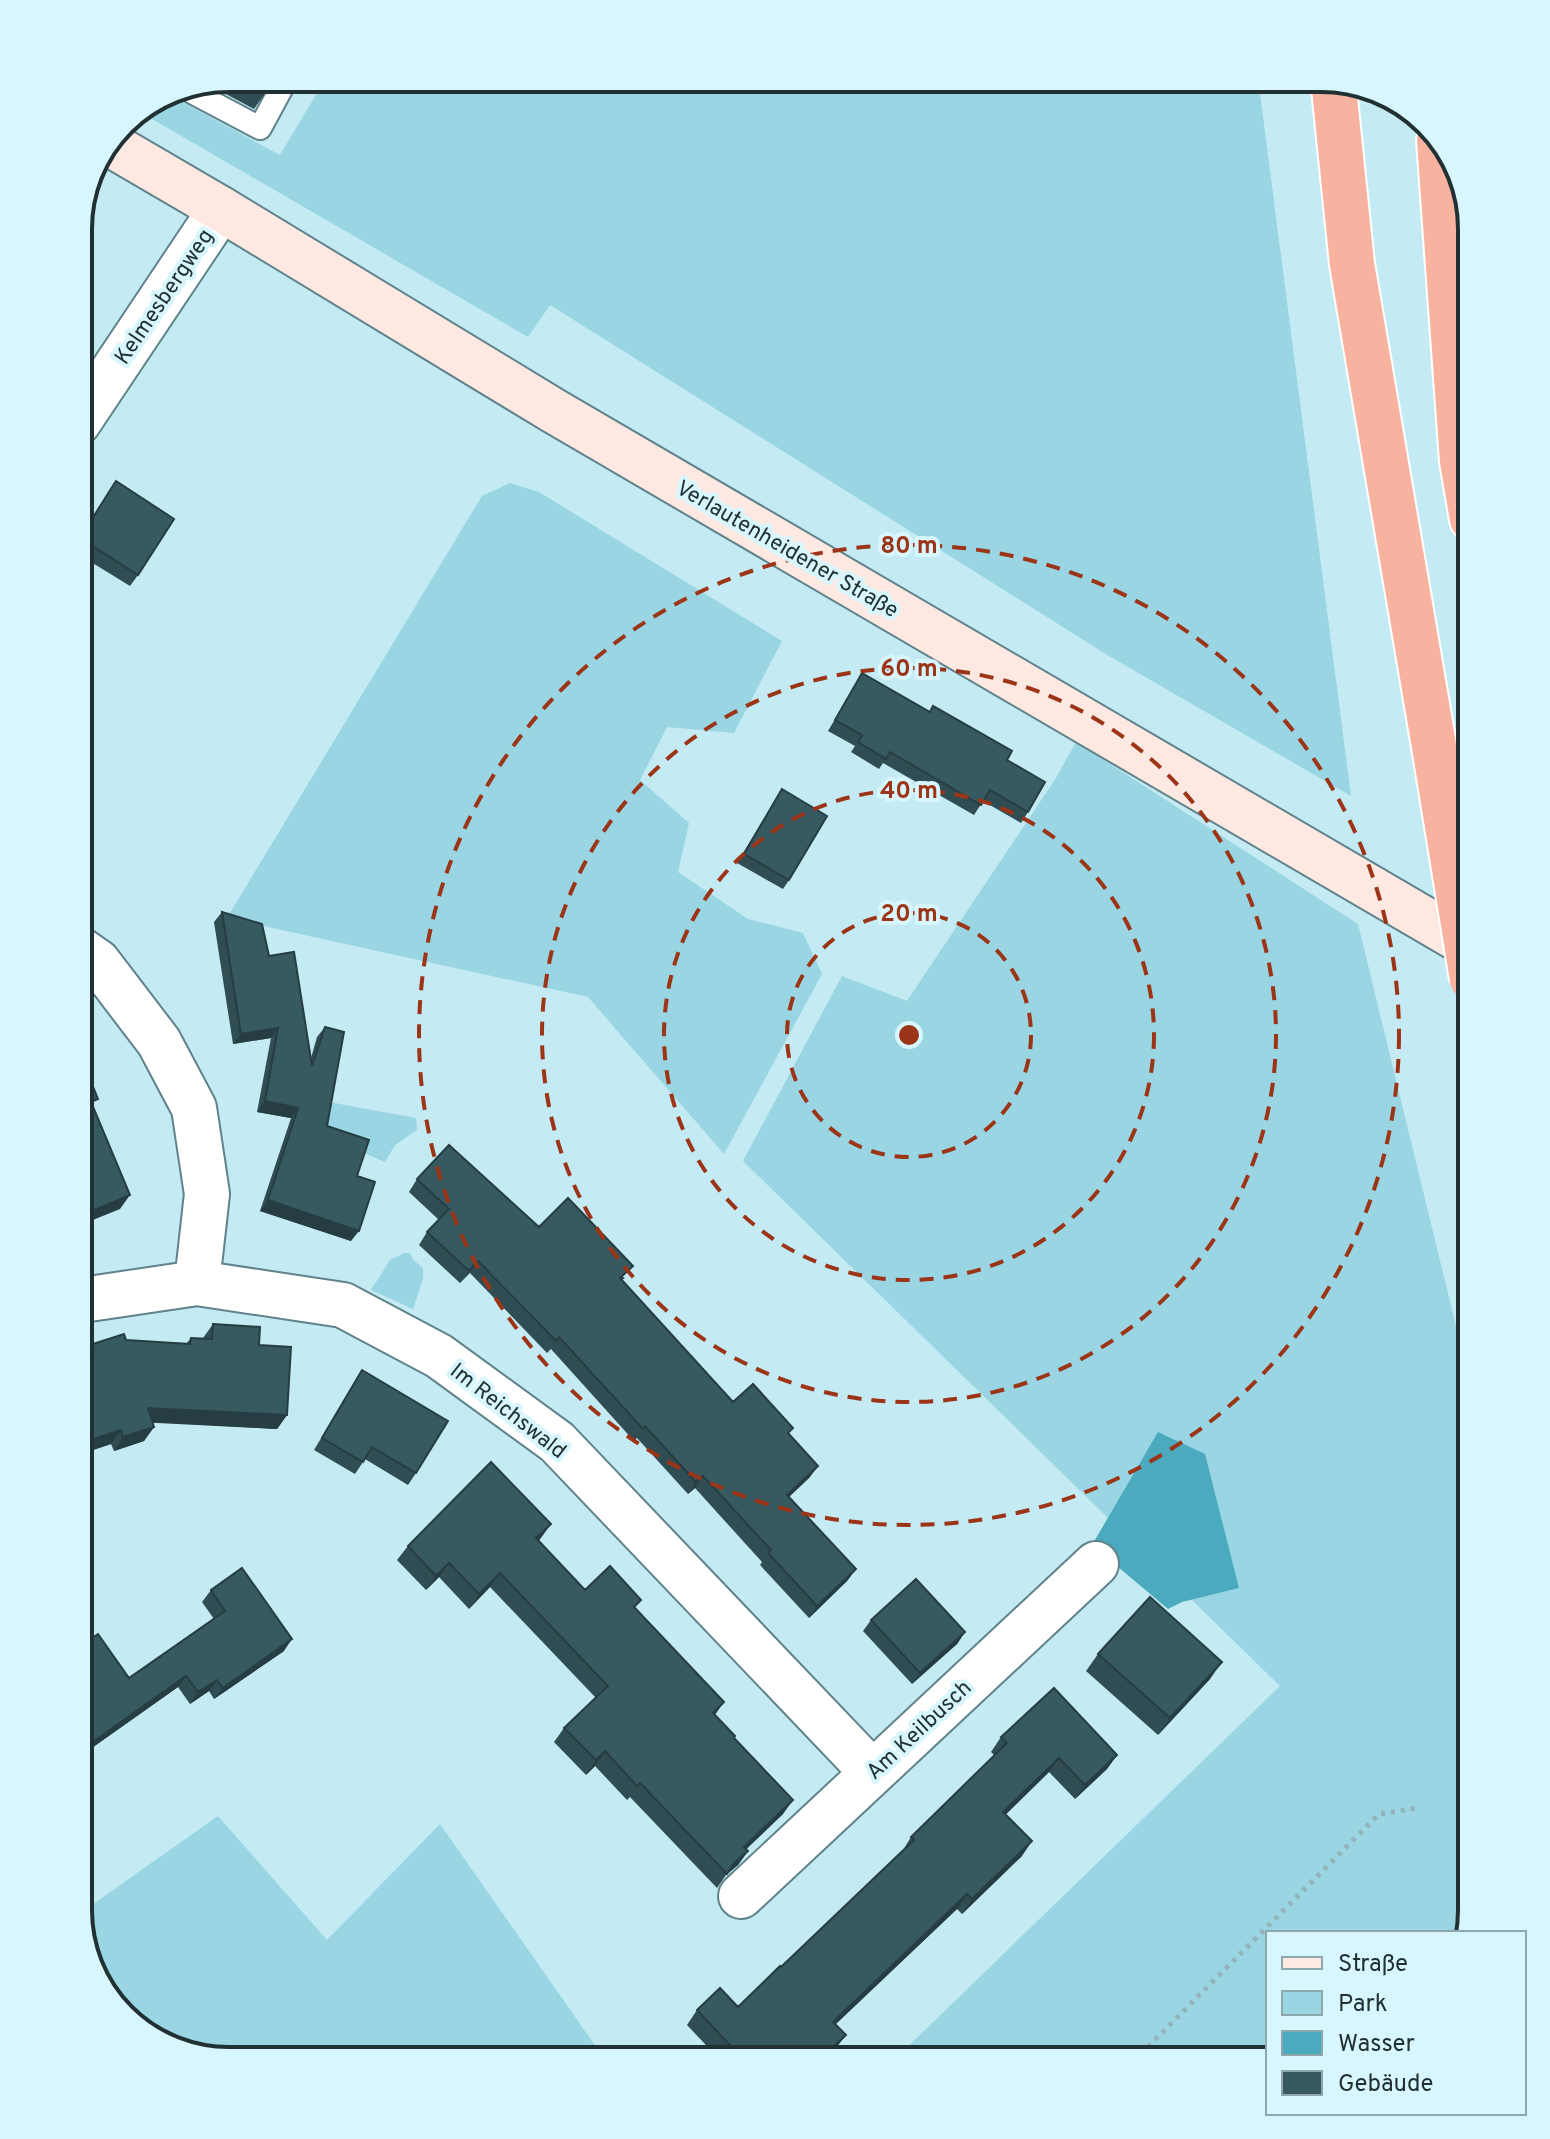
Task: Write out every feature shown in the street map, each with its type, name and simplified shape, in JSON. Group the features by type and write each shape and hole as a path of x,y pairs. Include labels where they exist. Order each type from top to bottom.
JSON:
{"highway":[{"path":"1334,93 1352,264 1458,893"},
{"path":"1441,161 1458,405"}],"main road":[{"name":"Verlautenheidener Straße","path":"118,149 554,411 1458,939"}],"street":[{"name":"Kelmesbergweg","path":"92,402 221,209"},
{"path":"92,958 159,1042 194,1108 207,1194 197,1283"},
{"name":"Im Reichswald","path":"92,1299 197,1283 343,1305 439,1356 557,1442 872,1772"},
{"name":"Am Keilbusch","path":"741,1896 1096,1564"}],"lane":[{"path":"199,96 260,128 279,92"}],"path":[{"path":"1148,2047 1379,1814 1417,1808"}],"green space":[{"path":"318,92 1260,92 1351,796 1109,656 550,305 528,337 150,118 180,101 280,155"},
{"path":"510,483 539,492 782,641 734,733 667,727 640,780 689,823 678,872 748,919 803,933 822,974 724,1154 588,997 227,918 482,496"},
{"path":"1076,742 1358,924 1458,1335 1456,1931 1266,1931 1266,2047 907,2047 1280,1686 743,1161 842,976 907,1001 1056,778"},
{"path":"329,1102 416,1118 417,1130 395,1145 385,1162 320,1134"},
{"path":"410,1253 423,1268 423,1279 413,1309 371,1290 390,1260"},
{"path":"218,1816 327,1940 440,1824 596,2047 220,2047 185,2040 145,2019 120,1994 102,1963 93,1928 92,1905"}],"water":[{"path":"1158,1432 1205,1454 1239,1588 1182,1602 1168,1609 1092,1545"}],"building":[{"path":"116,481 174,519 138,575 92,546 92,519"},
{"path":"862,673 930,712 933,706 1012,751 1007,760 1045,782 1028,812 990,790 981,805 890,752 886,759 858,742 862,735 835,720"},
{"path":"782,789 827,816 789,880 744,854"},
{"path":"222,912 262,924 269,956 294,952 312,1066 325,1027 344,1032 327,1126 369,1140 357,1176 375,1182 359,1231 268,1200 298,1108 265,1101 278,1028 241,1034"},
{"path":"92,1084 98,1099 92,1102"},
{"path":"92,1104 130,1195 92,1211"},
{"path":"449,1145 539,1227 568,1198 633,1266 620,1278 733,1402 753,1384 793,1428 788,1433 818,1466 787,1495 856,1569 817,1606 703,1476 696,1482 559,1337 556,1341 478,1261 469,1271 427,1232 449,1209 417,1179"},
{"path":"213,1324 260,1327 259,1345 291,1347 287,1415 148,1408 154,1427 123,1437 121,1430 92,1439 92,1344 124,1334 126,1340 190,1344 191,1338 212,1339"},
{"path":"362,1370 448,1421 416,1473 372,1447 363,1462 322,1438"},
{"path":"491,1462 551,1524 536,1538 585,1590 610,1566 641,1600 634,1607 724,1702 713,1713 793,1800 744,1847 748,1851 727,1874 605,1751 596,1760 564,1728 608,1686 500,1573 479,1594 449,1563 436,1576 408,1546"},
{"path":"242,1568 292,1639 223,1688 217,1680 198,1692 186,1676 92,1742 92,1638 98,1634 129,1678 225,1611 211,1590"},
{"path":"916,1579 965,1632 920,1673 871,1620"},
{"path":"1150,1597 1222,1662 1170,1718 1098,1654"},
{"path":"1054,1688 1117,1755 1085,1785 1059,1758 1003,1812 1032,1841 972,1899 967,1894 833,2022 846,2035 833,2047 732,2047 697,2010 720,1988 738,2007 914,1840 911,1837 1007,1743 1001,1737"}]}
